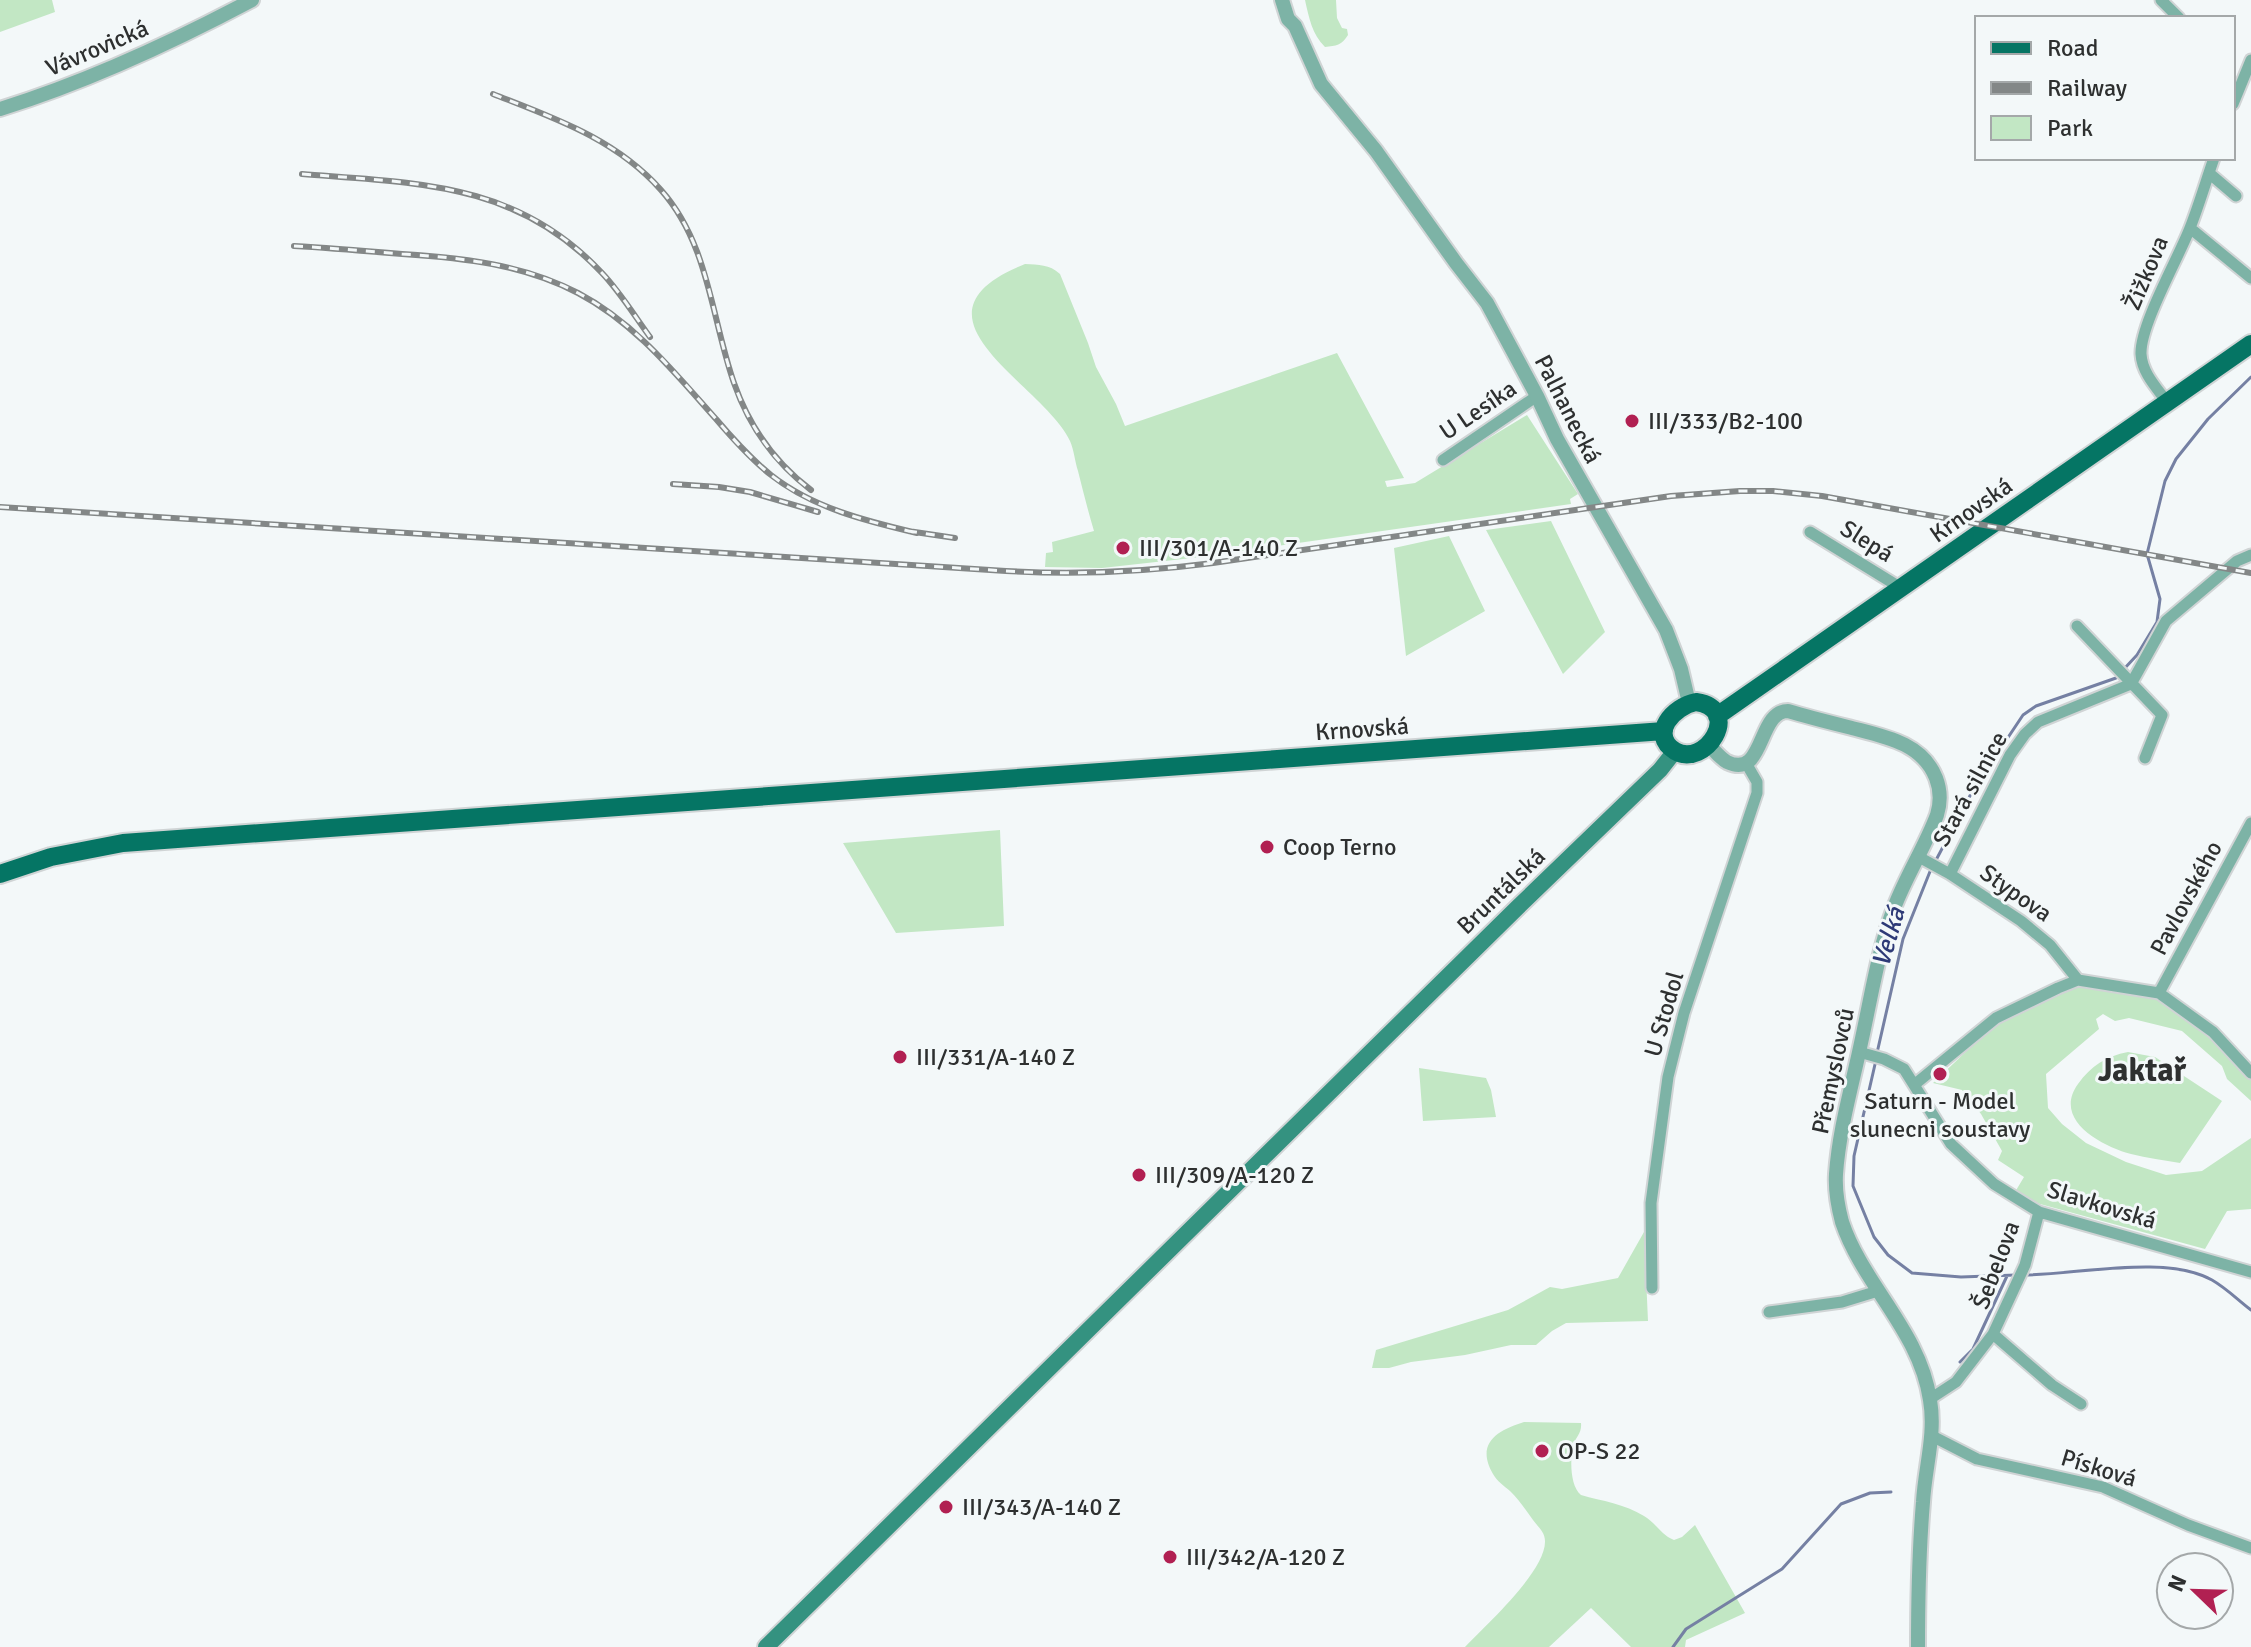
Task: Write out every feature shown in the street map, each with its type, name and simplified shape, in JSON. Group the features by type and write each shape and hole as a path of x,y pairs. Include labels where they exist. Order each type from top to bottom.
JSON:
{"main road":[{"name":"Krnovská","path":"1717,716 2251,344"},
{"path":"1687,696 1707,705 1717,716 1718,733 1692,754 1675,751 1667,743 1664,731 1668,719 1687,696"},
{"name":"Krnovská","path":"0,874 51,857 123,843 1664,731"},
{"name":"Bruntálská","path":"766,1647 1650,781 1675,751"}],"street":[{"name":"Vávrovická","path":"0,109 41,96 186,35 252,0"},
{"name":"Palhanecká","path":"1282,0 1288,19 1295,26 1321,84 1376,151 1487,303 1572,466 1666,630 1678,658 1687,696"},
{"path":"1292,0 1295,26"},
{"path":"2161,0 2177,16"},
{"path":"2237,75 2251,60"},
{"name":"Žižkova","path":"2167,402 2144,369 2141,353 2144,337 2190,228 2213,160"},
{"path":"2209,173 2236,196"},
{"path":"2190,228 2251,278"},
{"name":"U Lesíka","path":"1443,460 1537,396"},
{"name":"Slepá","path":"1810,532 1901,588"},
{"path":"2125,679 2166,621 2237,561 2251,555"},
{"path":"2077,626 2162,715 2145,758"},
{"name":"Stará silnice","path":"1946,872 2010,755 2025,734 2038,722 2125,679"},
{"name":"Přemyslovců","path":"1746,763 1756,754 1774,716 1784,711 1876,734 1907,746 1930,766 1940,794 1935,821 1921,858 1892,913 1873,985 1864,1053 1838,1153 1836,1176 1836,1196 1853,1248 1878,1291 1901,1322 1913,1347 1930,1399 1932,1436 1923,1498 1918,1647"},
{"path":"1708,744 1728,762 1746,763"},
{"name":"U Stodol","path":"1652,1288 1651,1203 1668,1077 1684,1013 1757,793 1757,782 1746,763"},
{"name":"Pavlovského","path":"2159,993 2251,823"},
{"name":"Stypova","path":"1921,858 2021,921 2050,945 2078,980"},
{"path":"1914,1085 1996,1018 2078,980"},
{"name":"Pavlovského","path":"2078,980 2159,993 2213,1032 2251,1073"},
{"name":"Slavkovská","path":"1864,1053 1904,1069 1951,1144 1994,1184 2039,1212 2251,1272"},
{"name":"Šebelova","path":"1930,1399 1956,1382 1993,1334 2025,1265 2039,1212"},
{"path":"1769,1312 1842,1302 1878,1291"},
{"name":"Šebelova","path":"1993,1334 2052,1385 2081,1404"},
{"name":"Písková","path":"1932,1436 1977,1459 2103,1487 2188,1525 2251,1548"}],"green space":[{"path":"0,0 52,0 55,12 0,32"},
{"path":"1305,0 1336,0 1337,18 1342,28 1347,29 1348,35 1343,41 1325,47 1314,31"},
{"path":"1025,264 1048,267 1060,274 1096,367 1125,426 1337,353 1404,478 1385,481 1387,487 1415,483 1527,415 1578,494 1570,499 1571,504 1201,557 1102,568 1045,567 1046,553 1053,552 1052,542 1094,531 1073,448 1055,419 988,350 975,328 973,305 988,284"},
{"path":"1551,521 1605,632 1563,674 1486,530"},
{"path":"1449,536 1485,611 1406,656 1394,548"},
{"path":"1000,830 1004,926 896,933 843,843"},
{"path":"2080,985 2156,996 2210,1033 2251,1080 2251,1101 2227,1079 2222,1066 2182,1031 2129,1018 2115,1021 2103,1014 2096,1019 2099,1029 2046,1074 2048,1108 2062,1124 2086,1143 2126,1162 2166,1175 2202,1171 2251,1138 2251,1209 2227,1211 2205,1249 2040,1204 2015,1192 2024,1177 1998,1160 2002,1151 1981,1114 1962,1090 1933,1083 1995,1024"},
{"path":"2128,1052 2155,1057 2222,1101 2180,1163 2119,1150 2095,1138 2076,1120 2071,1109 2078,1084 2100,1063"},
{"path":"1419,1068 1486,1078 1496,1117 1423,1121"},
{"path":"1644,1232 1648,1321 1566,1323 1536,1345 1511,1345 1389,1368 1372,1368 1376,1350 1508,1310 1550,1287 1562,1289 1618,1278"},
{"path":"1524,1422 1581,1423 1571,1458 1577,1491 1581,1495 1637,1512 1674,1540 1695,1525 1745,1613 1686,1640 1685,1647 1631,1647 1591,1608 1549,1647 1465,1647 1526,1582 1543,1553 1543,1532 1495,1477 1488,1463 1488,1446 1492,1439"}],"waterway":[{"name":"Velká","path":"2124,669 2137,655 2157,622 2160,599 2147,554 2165,481 2176,459 2208,419 2251,377"},
{"name":"Velká","path":"1935,862 1973,790 2023,715 2036,706 2119,675"},
{"name":"Velká","path":"1877,1053 1903,939 1931,869"},
{"name":"Velká","path":"1876,1060 1854,1156 1853,1186 1874,1237 1888,1255 1912,1273 1961,1277 2016,1275"},
{"name":"Velká","path":"2023,1275 2120,1268 2171,1268 2212,1280 2251,1310"},
{"path":"1960,1362 1973,1349 2007,1276"},
{"path":"1673,1647 1686,1629 1782,1569 1841,1504 1870,1493 1891,1492"}],"railway":[{"path":"493,94 583,132 624,157 661,190 677,211 699,257 726,358 747,414 774,455 811,490"},
{"path":"302,174 425,185 500,204 535,220 569,243 602,273 650,337"},
{"path":"294,246 470,260 514,269 557,283 599,305 636,334 669,366 749,456 771,475 822,505 917,533"},
{"path":"673,484 750,492 818,512"},
{"path":"0,507 1006,571 1084,573 1213,563 1671,496 1773,491 1822,496 2251,573"},
{"path":"908,531 955,538"}],"place":[{"name":"III/333/B2-100","path":"1632,421"},
{"name":"III/301/A-140 Z","path":"1123,548"},
{"name":"Coop Terno","path":"1267,847"},
{"name":"III/331/A-140 Z","path":"900,1057"},
{"name":"Saturn - Model slunecni soustavy","path":"1940,1074"},
{"name":"III/309/A-120 Z","path":"1139,1175"},
{"name":"OP-S 22","path":"1542,1451"},
{"name":"III/343/A-140 Z","path":"946,1507"},
{"name":"III/342/A-120 Z","path":"1170,1557"}],"district":[{"name":"Jaktař","path":"2142,1070"}]}
